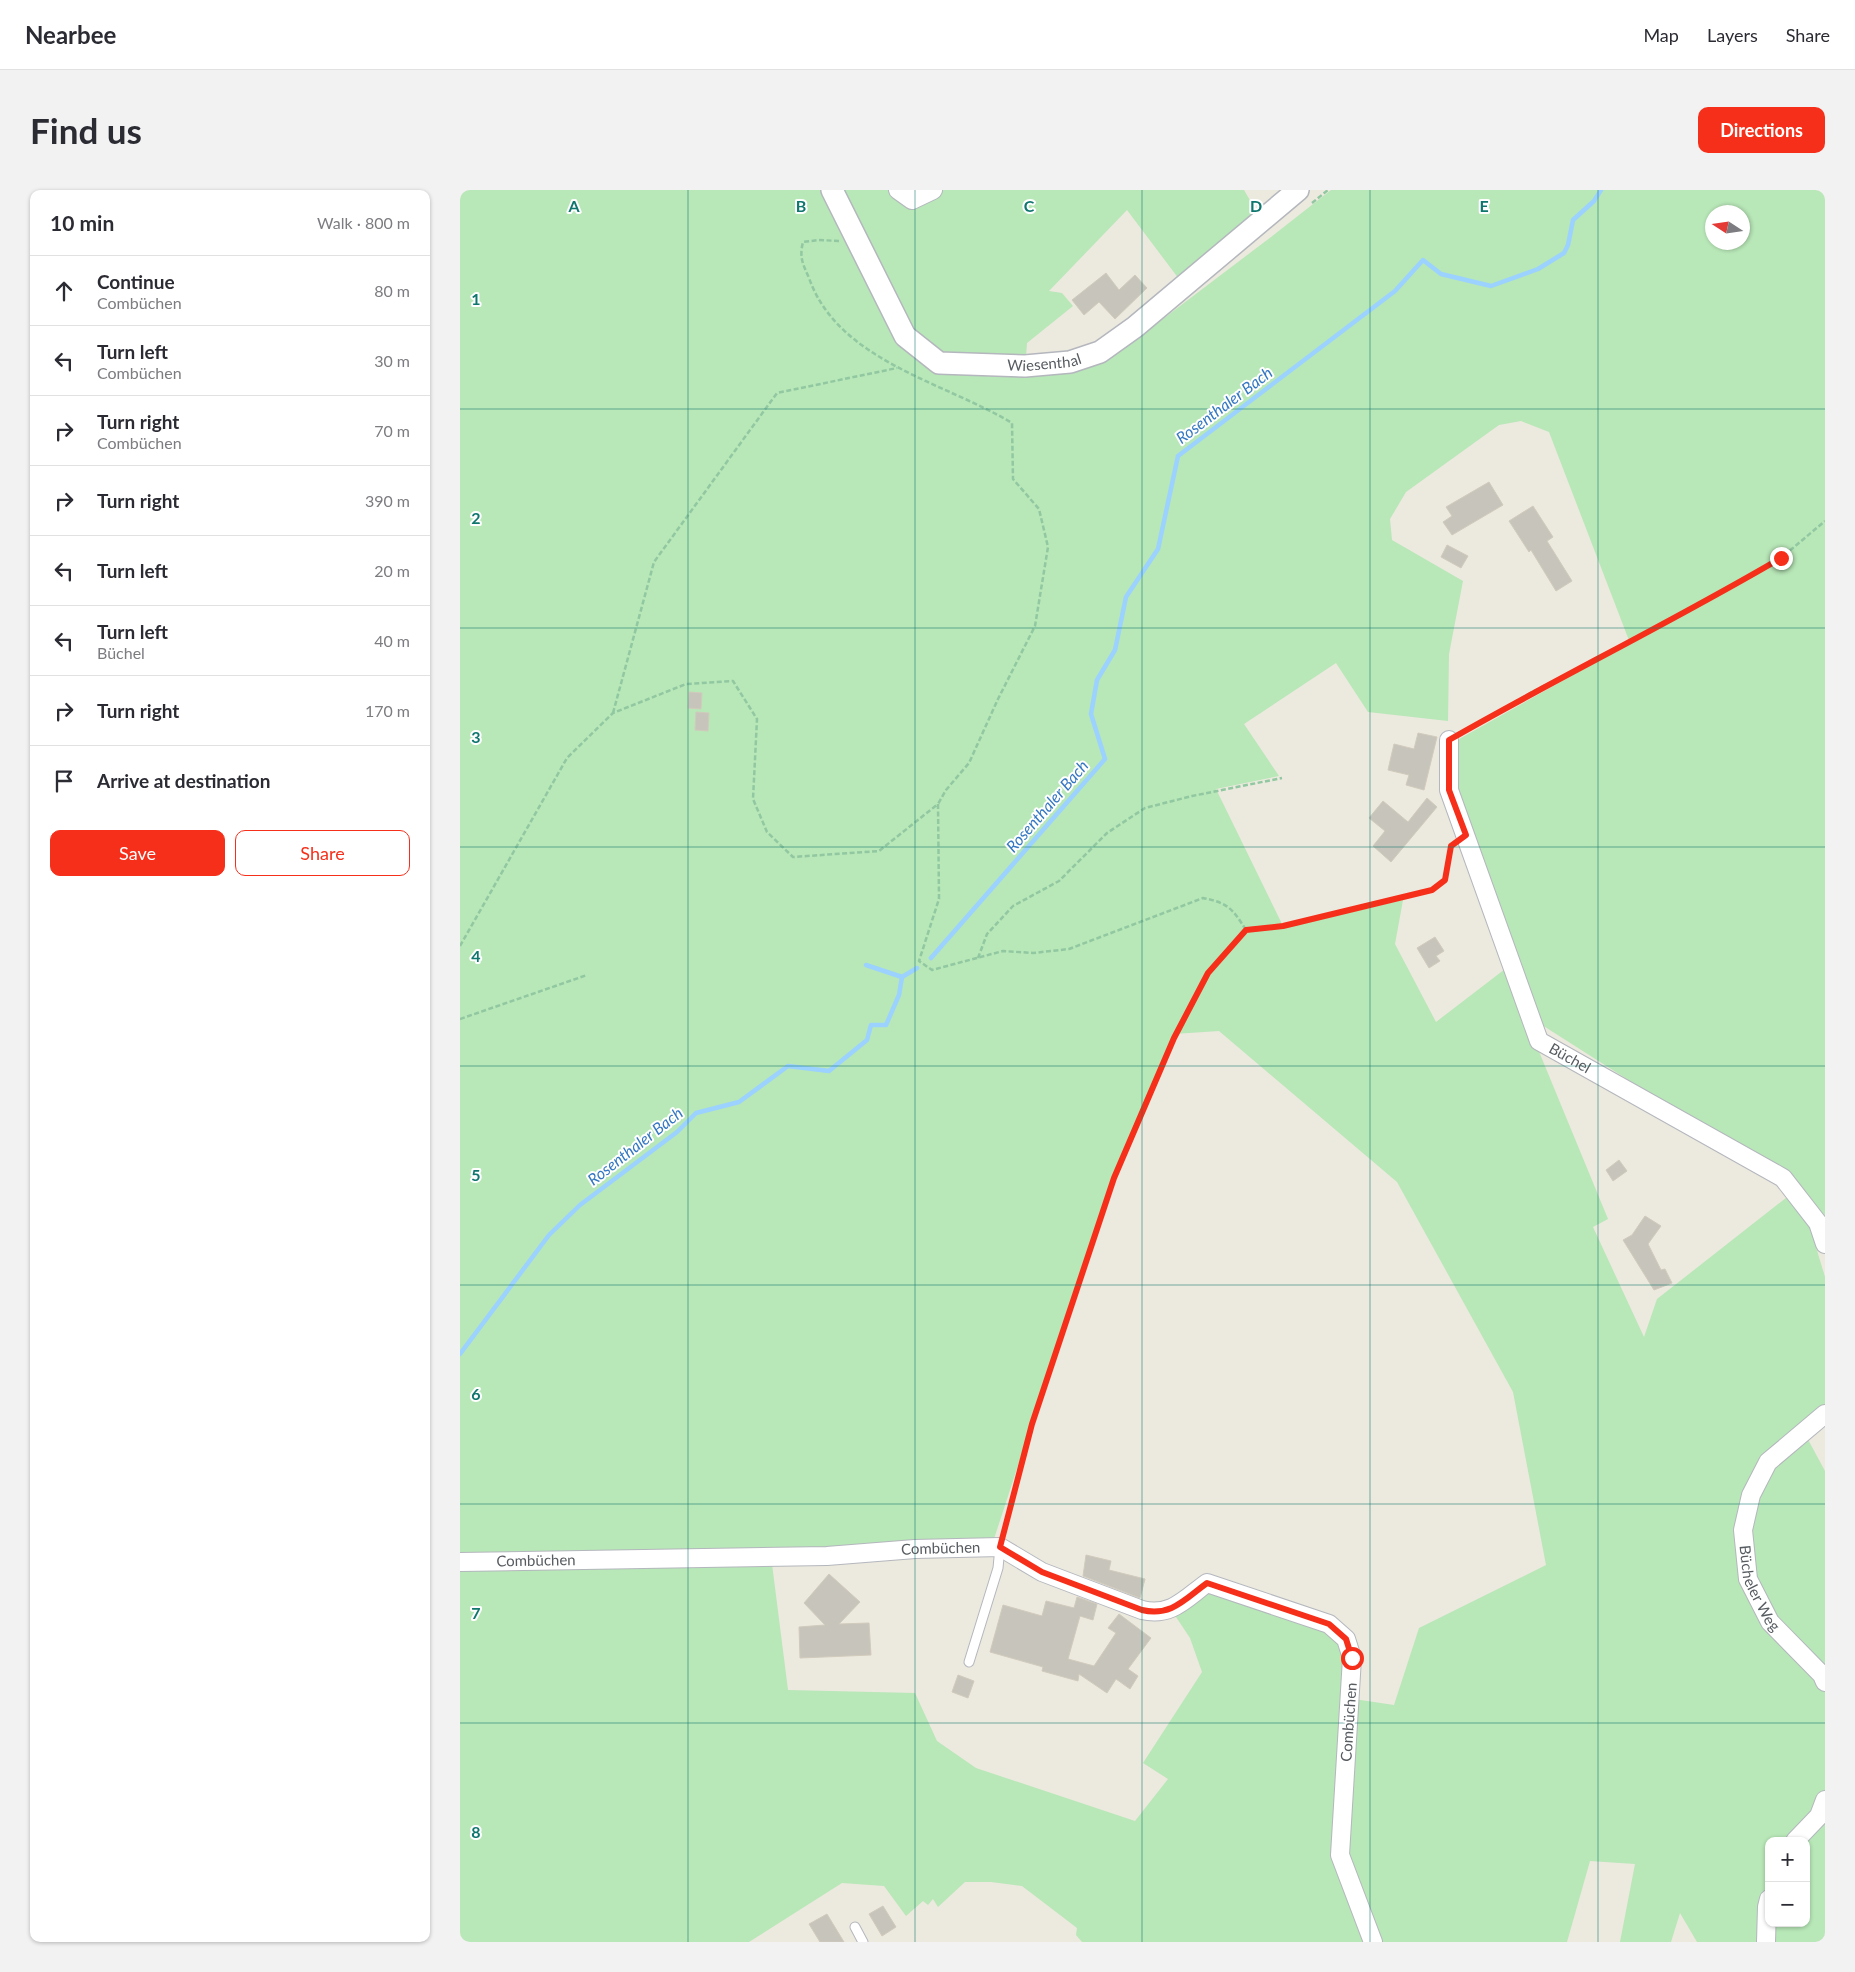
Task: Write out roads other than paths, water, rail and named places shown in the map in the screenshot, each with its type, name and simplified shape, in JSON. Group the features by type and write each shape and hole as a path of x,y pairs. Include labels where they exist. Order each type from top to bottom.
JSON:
{"street":[{"name":"Wiesenthal","path":"832,190 905,336 939,363 1025,366 1070,362 1100,352 1134,327 1298,190"},
{"path":"898,190 912,200 933,190"},
{"name":"Büchel","path":"1449,740 1449,790 1539,1040 1783,1178 1818,1223 1825,1244"},
{"name":"Bücheler Weg","path":"1825,1414 1768,1462 1751,1495 1743,1530 1748,1579 1770,1622 1822,1675 1825,1682"},
{"name":"Combüchen","path":"460,1562 827,1556 915,1549 1000,1547 1042,1572 1142,1610 1156,1613 1171,1609 1207,1583 1329,1624 1346,1639 1352,1658 1340,1855 1374,1942"},
{"path":"1799,1837 1819,1816 1825,1800"},
{"path":"1766,1927 1766,1942"}],"lane":[{"path":"969,1662 998,1568 1000,1547"},
{"path":"855,1926 863,1942"}],"waterway":[{"name":"Rosenthaler Bach","path":"931,958 1105,759 1091,714 1097,680 1115,650 1126,597 1158,549 1178,456 1395,291 1423,260 1441,274 1491,286 1538,269 1564,253 1568,245 1573,220 1594,201 1601,190"},
{"path":"866,965 902,977"},
{"name":"Rosenthaler Bach","path":"460,1354 549,1235 580,1205 677,1132 696,1113 739,1102 788,1066 829,1071 867,1040 871,1025 886,1025 899,995 902,977 917,968"}]}
